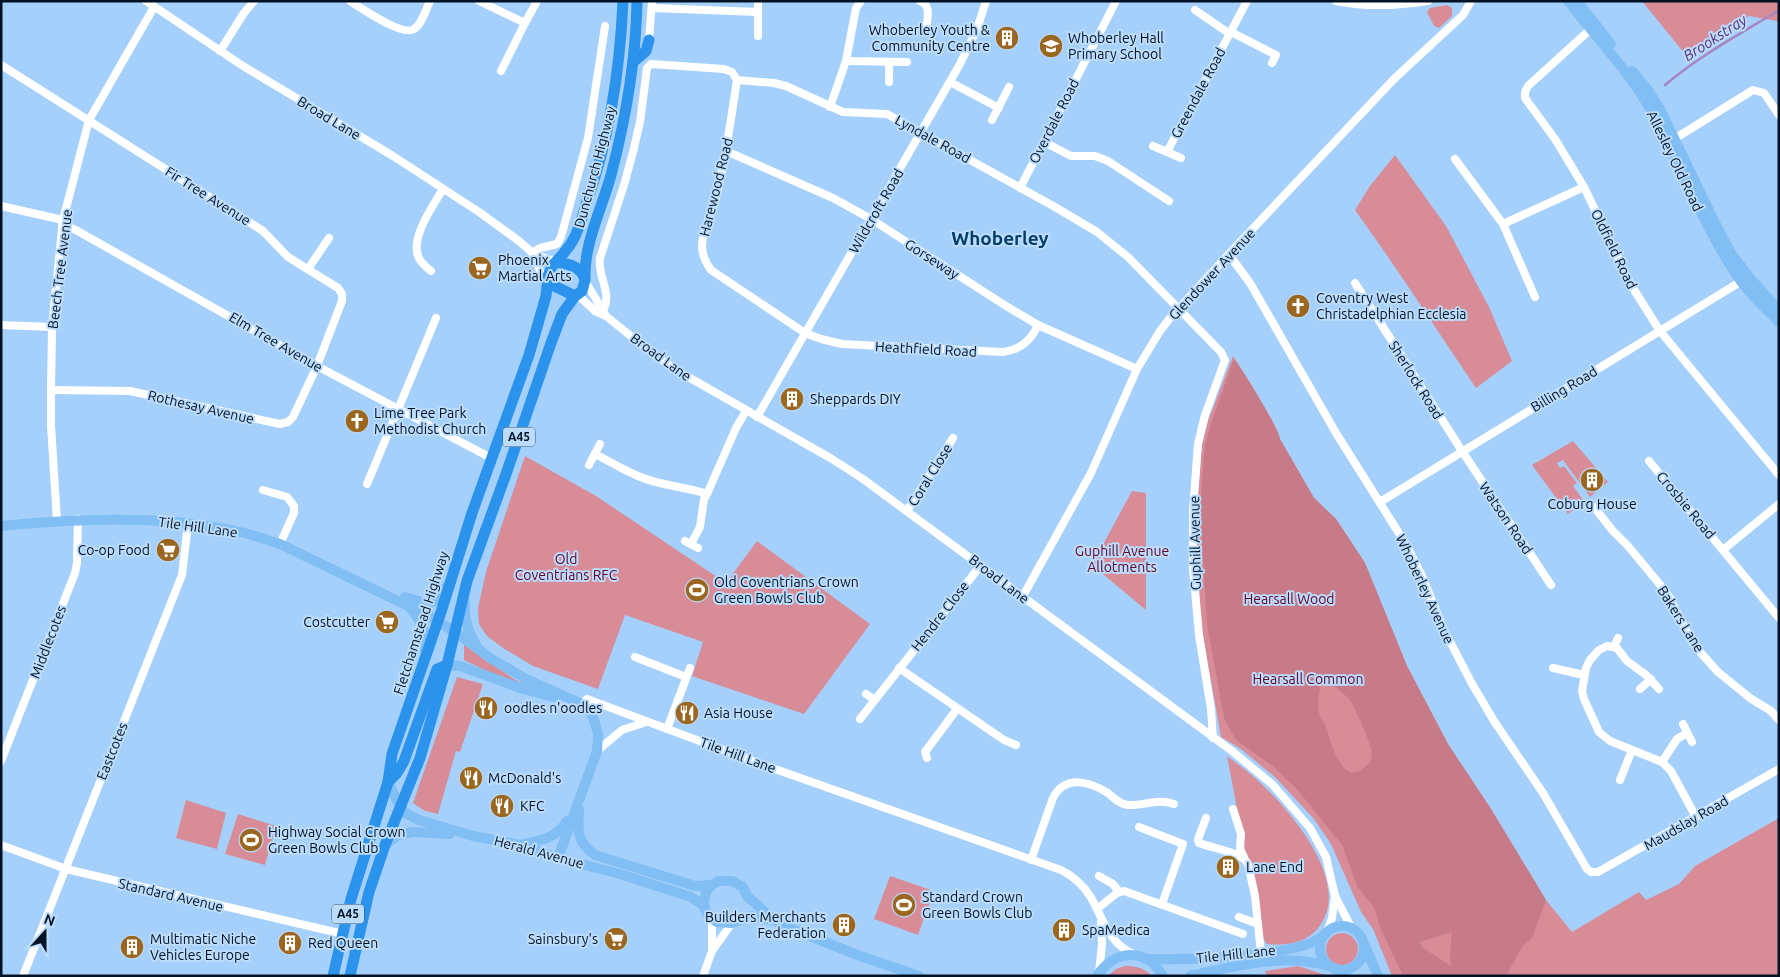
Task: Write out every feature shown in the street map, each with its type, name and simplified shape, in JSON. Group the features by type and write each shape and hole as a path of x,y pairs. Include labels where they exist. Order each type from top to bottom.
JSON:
{"highway":[{"name":"Dunchurch Highway","path":"548,282 550,271 576,235 593,185 604,144 610,121 617,73 623,1"},
{"name":"Dunchurch Highway","path":"585,280 587,254 610,178 624,121 633,62 637,1"},
{"path":"633,62 646,51 650,40"},
{"path":"548,282 577,296 582,291 585,280 584,274 577,268 556,262"},
{"name":"Fletchamstead Highway","path":"333,976 351,899 388,782 392,754 491,458 529,355 546,296 548,282"},
{"name":"A45","path":"350,976 369,892 385,845 420,758 448,665 468,581 562,314 577,296"},
{"path":"388,782 404,761 437,669 448,665"}],"main road":[{"name":"Allesley Old Road","path":"1568,1 1592,27 1632,80 1671,141 1710,231 1724,256 1779,322"},
{"name":"Allesley Old Road","path":"1577,1 1592,27"},
{"name":"Allesley Old Road","path":"1745,280 1779,310"},
{"name":"Tile Hill Lane","path":"1,526 78,519 126,520 188,524 241,532 280,544 438,620 490,658 526,679 585,701"},
{"name":"Tile Hill Lane","path":"383,594 401,596 429,604 440,597 451,580"},
{"path":"468,581 464,614 468,631 476,647"},
{"path":"407,605 418,617 425,632 426,641 421,671"},
{"path":"448,665 460,666 523,689 585,701 598,734 597,751 558,858"},
{"path":"388,782 400,807"},
{"path":"520,845 550,838 561,830 579,801"},
{"name":"Herald Avenue","path":"579,801 578,833 585,847 595,855 695,886 712,885 718,881 732,881 743,888 747,896 774,920"},
{"name":"Herald Avenue","path":"400,807 407,814 419,820 473,836 520,845 558,858 620,874 680,893 691,897 704,906 712,919 722,923 759,916 774,920 812,938 919,976"},
{"path":"385,845 398,836 420,831 473,836"},
{"path":"704,906 706,892 712,885"},
{"path":"736,921 747,909 747,896"},
{"path":"1352,976 1329,966 1323,960 1319,951 1325,934 1339,927 1352,929 1360,936 1378,976"},
{"name":"Tile Hill Lane","path":"1137,956 1148,959 1219,958 1306,945 1325,934"},
{"path":"1341,970 1350,968 1359,962 1363,952 1363,943"},
{"path":"1098,974 1106,964 1113,960 1129,955 1137,956"},
{"path":"1148,959 1155,964 1163,976"},
{"name":"Tile Hill Lane","path":"1190,976 1244,965 1289,960 1308,961 1329,966"}],"street":[{"name":"Broad Lane","path":"146,1 220,51 392,156 479,212 533,253 556,262"},
{"path":"220,51 244,13 254,1"},
{"path":"350,1 400,30 410,31 415,28 430,1"},
{"path":"479,1 525,23"},
{"path":"500,74 537,1"},
{"path":"758,1 758,36"},
{"path":"830,107 846,61 856,8 861,1"},
{"path":"920,1 925,2 928,7 926,30"},
{"name":"Wildcroft Road","path":"757,417 950,82 971,42 986,1"},
{"name":"Overdale Road","path":"1020,188 1116,1"},
{"name":"Greendale Road","path":"1167,152 1247,1"},
{"path":"1336,1 1367,5 1408,4 1428,1"},
{"name":"Glendower Avenue","path":"1023,596 1091,473 1137,369 1156,337 1179,308 1394,79 1463,15 1471,1"},
{"path":"650,40 652,4 758,12"},
{"name":"Beech Tree Avenue","path":"57,521 50,390 52,327 63,223 89,120 154,7"},
{"name":"Greendale Road","path":"1195,10 1230,33 1276,55 1272,63"},
{"name":"Dunchurch Highway","path":"533,253 540,248 557,244 561,237 588,138 605,26"},
{"name":"Oldfield Road","path":"1592,27 1528,86 1524,98 1555,139 1584,187 1631,285 1660,332 1779,475"},
{"path":"846,61 907,62"},
{"path":"889,62 890,82"},
{"name":"Lyndale Road","path":"605,313 608,301 600,268 600,258 622,193 633,152 640,122 647,68 651,64 724,69 732,72 737,80 781,84 843,112 887,114 1097,232 1128,257 1179,308"},
{"name":"Fir Tree Avenue","path":"1,65 263,231 288,257 338,288 342,294 342,301 317,366"},
{"name":"Harewood Road","path":"737,80 726,150 716,195 703,238 702,252 711,270 717,275 805,333"},
{"path":"950,82 998,108"},
{"path":"992,120 1009,87"},
{"path":"1671,141 1753,90 1759,90 1764,94 1779,115"},
{"path":"1044,142 1071,156 1095,156 1121,174 1169,201"},
{"name":"Greendale Road","path":"1153,146 1181,158"},
{"name":"Gorseway","path":"726,150 816,190 871,219 1038,325 1137,369"},
{"path":"1455,159 1503,224 1535,297"},
{"path":"1503,224 1584,187"},
{"path":"431,271 424,266 418,256 417,243 423,224 443,189"},
{"name":"Elm Tree Avenue","path":"1,206 63,223 317,366 491,458"},
{"path":"308,270 330,238"},
{"name":"Broad Lane","path":"533,253 541,274 548,282"},
{"name":"Whoberley Avenue","path":"1227,256 1233,260 1250,283 1336,433 1407,546 1422,576 1444,630 1471,682 1494,721 1547,800 1584,866 1591,872"},
{"name":"Broad Lane","path":"585,280 605,313 648,350 676,370 832,459 863,479 1232,751 1273,785 1310,828 1326,856 1336,896 1352,929"},
{"name":"Billing Road","path":"1380,502 1745,280"},
{"name":"Sherlock Road","path":"1355,283 1462,451"},
{"name":"Broad Lane","path":"577,296 595,311 605,313"},
{"name":"Guphill Avenue","path":"1179,308 1224,356 1224,364 1205,415 1198,444 1193,510 1193,568 1199,635 1211,709 1213,738"},
{"path":"367,484 436,318"},
{"path":"1,325 52,327"},
{"name":"Heathfield Road","path":"805,333 828,342 849,345 1003,352 1023,346 1033,335 1038,325"},
{"name":"Rothesay Avenue","path":"50,390 130,391 283,424 293,417 317,366"},
{"path":"691,544 700,527 704,499 736,428 746,411"},
{"name":"Coral Close","path":"908,511 954,437"},
{"path":"589,465 600,444"},
{"name":"Watson Road","path":"1462,451 1551,585"},
{"path":"595,454 638,476 673,487 707,494"},
{"name":"Crosbie Road","path":"1649,461 1779,618"},
{"path":"263,490 287,497 294,506 294,512 280,544"},
{"name":"Crosbie Road","path":"1723,550 1779,504"},
{"name":"Bakers Lane","path":"1594,507 1612,532 1628,546 1670,598 1692,642 1701,653 1718,672 1750,698 1766,707 1779,720"},
{"name":"Middlecotes","path":"1,761 75,572 77,564 78,519"},
{"name":"Eastcotes","path":"23,976 182,575 188,524"},
{"name":"Hendre Close","path":"860,719 981,565"},
{"path":"1614,647 1618,638"},
{"path":"1659,690 1651,679 1627,661 1614,647 1607,646 1590,660 1584,674 1582,691 1597,729 1606,739 1662,762 1671,771 1696,817"},
{"path":"635,657 645,665 686,678"},
{"path":"667,729 690,668"},
{"path":"899,668 957,709 1010,739 1016,745"},
{"path":"1553,668 1584,674"},
{"path":"1640,689 1651,679"},
{"path":"866,694 875,700"},
{"name":"Tile Hill Lane","path":"585,701 1062,870 1070,874 1086,891 1105,927 1119,945 1124,950 1137,956"},
{"path":"923,754 957,709"},
{"path":"597,751 622,730 646,722"},
{"path":"1683,724 1692,742"},
{"path":"1662,762 1677,739 1687,733"},
{"path":"1620,780 1632,750"},
{"name":"Maudslay Road","path":"1591,872 1598,872 1779,769"},
{"path":"1031,860 1053,798 1058,789 1069,783 1081,783 1100,789 1124,804 1130,805 1160,800 1174,804"},
{"path":"1234,809 1241,834 1240,849 1248,864 1261,952"},
{"path":"1206,818 1198,840 1199,843 1244,858"},
{"path":"1139,827 1183,844 1162,904"},
{"name":"Standard Avenue","path":"1,845 66,869 343,934"},
{"name":"Tile Hill Lane","path":"1099,876 1113,884 1119,892 1127,891 1243,934"},
{"path":"1098,912 1119,892"},
{"name":"Broad Lane","path":"1325,934 1332,918 1336,896"},
{"name":"Tile Hill Lane","path":"1098,912 1102,941 1098,974"},
{"path":"1239,917 1258,924"},
{"path":"712,919 712,951"},
{"path":"703,976 712,951 736,921"}],"green space":[{"path":"1642,1 1779,1 1779,24 1777,21 1749,16 1689,59"},
{"path":"1447,5 1452,8 1452,16 1439,28 1434,26 1427,12 1430,8"},
{"path":"1395,155 1446,226 1489,307 1512,361 1476,388 1355,210 1370,186"},
{"name":"Hearsall Wood","path":"1233,356 1267,411 1280,439 1314,498 1336,519 1365,563 1407,666 1448,744 1491,809 1546,900 1572,932 1639,892 1646,900 1679,884 1695,866 1779,818 1779,976 1392,976 1373,929 1361,912 1331,844 1314,819 1276,778 1241,749 1221,737 1201,625 1197,558 1197,506 1202,444 1208,421"},
{"name":"Hearsall Wood","path":"1234,359 1260,399 1280,439 1314,498 1336,519 1365,563 1407,666 1448,744 1491,809 1546,900 1532,938 1523,945 1506,976 1403,976 1380,927 1374,907 1358,888 1342,845 1296,788 1274,767 1236,740 1224,718 1207,624 1200,506 1205,445","holes":["1322,678 1349,699 1363,726 1372,755 1371,760 1361,770 1349,771 1343,767 1335,754 1318,707","1452,932 1451,966 1423,948 1419,942"]},
{"path":"1573,441 1608,482 1590,497 1563,460 1557,463 1560,468 1564,466 1577,483 1573,486 1584,501 1568,514 1532,465"},
{"name":"Old Coventrians RFC","path":"525,456 596,496 726,583 757,541 870,624 804,714 692,676 703,642 625,615 598,689 533,666 487,636 479,624 478,608 486,572"},
{"name":"Guphill Avenue Allotments","path":"1132,491 1146,493 1146,610 1092,565"},
{"path":"464,645 514,679 531,688 499,677 464,660"},
{"path":"457,677 483,684 460,752 456,751 438,814 425,811 413,803"},
{"path":"1227,756 1254,777 1283,806 1298,824 1322,865 1328,886 1328,906 1321,924 1316,930 1297,942 1290,944 1267,944 1261,935"},
{"path":"186,800 226,813 217,849 176,838"},
{"name":"Highway Social Crown Green Bowls Club","path":"238,814 276,826 265,865 225,854"},
{"name":"Standard Crown Green Bowls Club","path":"890,876 934,891 918,935 874,919"},
{"path":"1342,933 1348,934 1353,938 1357,943 1357,955 1353,960 1348,964 1342,965 1336,964 1331,960 1327,955 1326,949 1327,943 1331,938 1336,934"},
{"path":"1125,966 1140,968 1152,976 1108,976 1116,969"},
{"path":"1298,966 1329,976 1267,976 1265,971"}],"waterway":[{"name":"Brookstray","path":"1665,85 1719,47 1776,12 1779,12"}],"place":[{"name":"Whoberley Youth & Community Centre","path":"1007,38"},
{"name":"Whoberley Hall Primary School","path":"1051,46"},
{"name":"Phoenix Martial Arts","path":"480,268"},
{"name":"Coventry West Christadelphian Ecclesia","path":"1298,306"},
{"name":"Sheppards DIY","path":"792,399"},
{"name":"Lime Tree Park Methodist Church","path":"357,421"},
{"name":"Coburg House","path":"1592,480"},
{"name":"Co-op Food","path":"168,550"},
{"name":"Old Coventrians Crown Green Bowls Club","path":"697,590"},
{"name":"Costcutter","path":"387,622"},
{"name":"oodles n'oodles","path":"486,708"},
{"name":"Asia House","path":"687,713"},
{"name":"McDonald's","path":"471,778"},
{"name":"KFC","path":"502,806"},
{"name":"Highway Social Crown Green Bowls Club","path":"251,840"},
{"name":"Lane End","path":"1228,867"},
{"name":"Standard Crown Green Bowls Club","path":"904,905"},
{"name":"Builders Merchants Federation","path":"844,925"},
{"name":"SpaMedica","path":"1064,930"},
{"name":"Sainsbury's","path":"616,939"},
{"name":"Red Queen","path":"290,943"},
{"name":"Multimatic Niche Vehicles Europe","path":"132,947"}],"district":[{"name":"Whoberley","path":"1000,238"}],"park label":[{"name":"Hearsall Common","path":"1308,679"}]}
